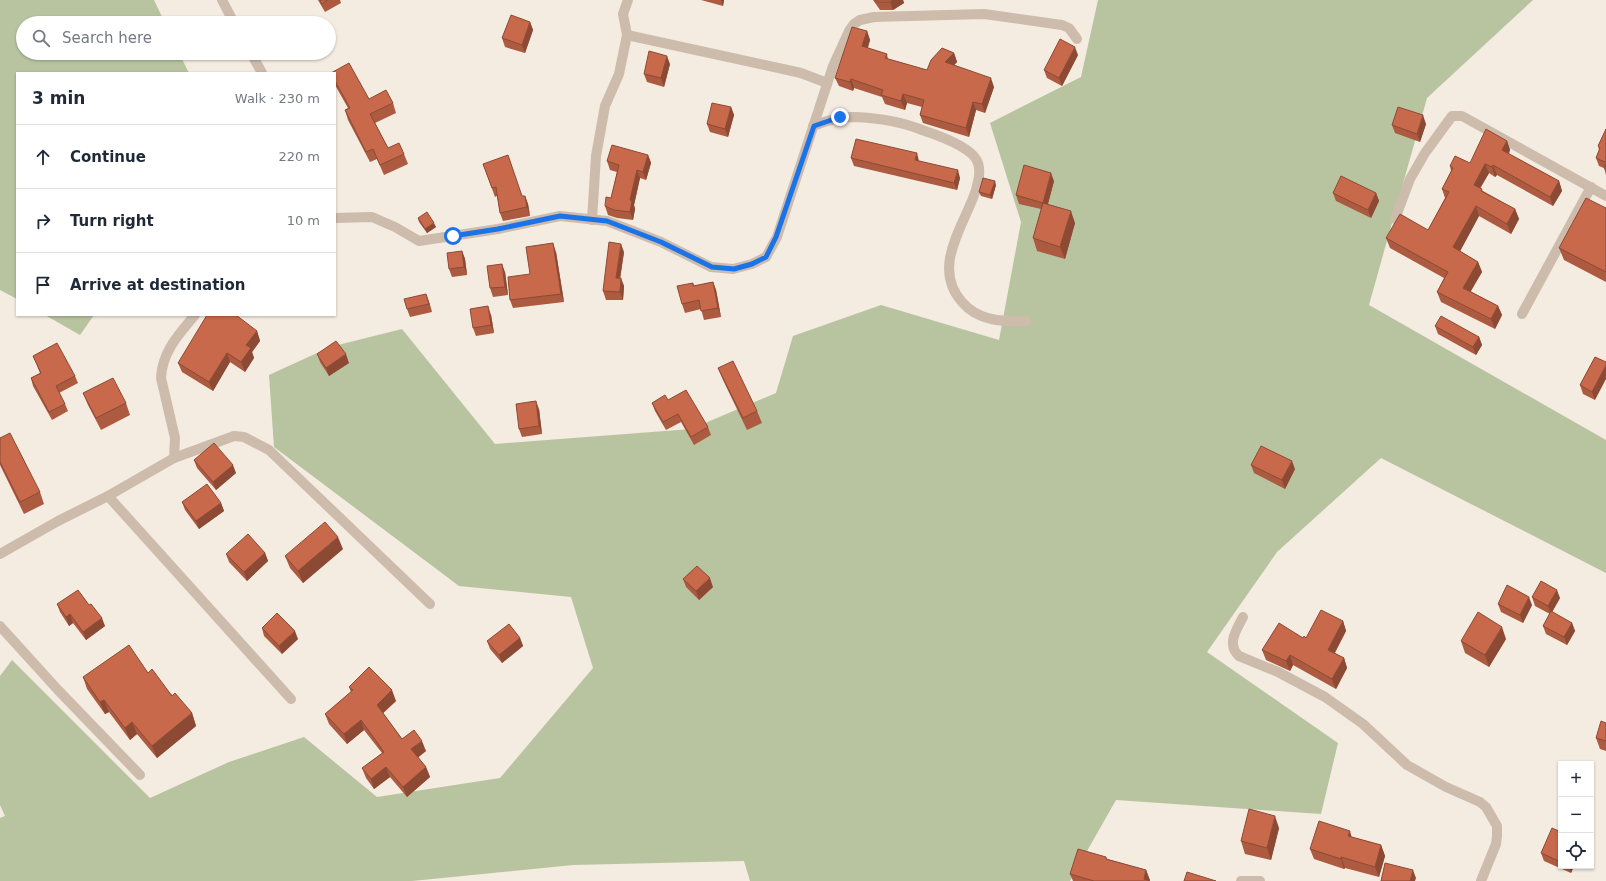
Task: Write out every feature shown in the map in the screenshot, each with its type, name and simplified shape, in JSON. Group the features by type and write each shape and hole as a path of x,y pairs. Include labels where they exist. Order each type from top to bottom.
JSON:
{"street":[{"path":"222,0 230,16"},
{"path":"592,220 596,156 605,106 618,74 627,35 623,14 628,0"},
{"path":"336,218 372,217 395,227 419,241 498,229 560,216 607,221 661,242 712,267 734,269 752,264 766,257 776,237 833,66 849,31 854,24 860,20 874,17 984,14 1062,25 1069,28 1077,39"},
{"path":"627,35 801,73 827,83"},
{"path":"255,60 261,72"},
{"path":"1395,219 1410,179 1425,153 1452,116 1462,116 1606,196"},
{"path":"814,126 840,117 875,118 906,124 952,141 975,158 978,164 979,180 951,253 948,268 949,280 959,300 974,313 995,320 1026,321"},
{"path":"1522,314 1591,187"},
{"path":"174,458 175,438 161,378 161,369 166,355 178,335 194,316"},
{"path":"0,554 58,521 108,496 174,458 234,436 244,437 269,450 430,604"},
{"path":"108,496 291,699"},
{"path":"1243,617 1232,643 1234,651 1239,656 1278,672 1325,697 1363,724 1407,765 1480,802 1486,807 1497,826 1498,836 1481,881"},
{"path":"0,626 58,690 140,775"},
{"path":"1241,881 1260,881"}],"green space":[{"path":"0,0 154,0 162,16 16,16 16,60 182,60 188,72 16,72 16,298 0,290"},
{"path":"1098,0 1533,0 1427,98 1369,305 1606,440 1606,573 1381,458 1277,552 1207,652 1338,743 1321,814 1116,800 1070,881 750,881 744,861 573,865 412,881 0,881 0,818 5,816 0,805 0,676 12,660 150,798 229,762 304,737 377,797 500,778 593,668 571,597 459,586 274,447 269,375 330,347 402,329 495,444 691,429 776,393 793,336 881,305 999,340 1021,222 990,123 1081,77"},
{"path":"47,316 93,316 80,335"}],"building":[{"path":"320,0 328,0 322,4"},
{"path":"875,0 893,0 890,2 877,2"},
{"path":"511,15 530,22 522,45 502,38"},
{"path":"852,27 867,31 862,46 887,54 885,58 927,70 931,60 942,48 954,53 945,62 991,78 982,104 973,102 966,128 920,115 924,100 903,94 901,101 881,95 883,90 851,79 850,82 835,78"},
{"path":"1060,39 1075,47 1059,78 1044,70"},
{"path":"649,51 667,56 661,78 644,74"},
{"path":"349,63 369,99 386,90 393,103 370,114 388,148 399,143 404,154 380,165 373,149 366,152 345,110 350,108 336,83 336,72 333,72"},
{"path":"712,103 731,107 725,129 707,124"},
{"path":"1398,107 1423,115 1417,134 1392,125"},
{"path":"1486,129 1507,141 1502,150 1559,181 1550,197 1493,165 1492,167 1485,164 1474,185 1482,189 1481,191 1515,209 1507,224 1476,206 1453,247 1478,262 1463,288 1498,306 1491,319 1437,292 1448,272 1386,238 1400,214 1428,230 1449,192 1442,189 1453,168 1450,166 1455,156 1470,163"},
{"path":"1606,129 1605,162 1596,158 1600,148 1598,146"},
{"path":"856,139 917,153 915,160 958,170 954,183 851,158"},
{"path":"612,145 648,155 643,172 637,170 630,200 632,201 630,212 614,210 605,206 606,197 611,198 619,165 607,161"},
{"path":"508,155 522,196 525,196 527,207 500,213 496,187 492,188 483,164"},
{"path":"1024,165 1051,173 1043,203 1016,195"},
{"path":"1341,176 1376,193 1368,210 1333,193"},
{"path":"983,178 995,181 990,195 979,192"},
{"path":"1586,198 1606,208 1606,272 1559,248"},
{"path":"1043,203 1071,211 1060,247 1033,238"},
{"path":"427,212 434,223 425,229 418,218"},
{"path":"609,242 621,244 616,278 621,278 620,292 603,291"},
{"path":"553,243 561,294 510,300 508,277 530,274 526,247"},
{"path":"462,251 464,267 449,269 447,253"},
{"path":"502,264 505,287 490,288 487,266"},
{"path":"713,282 718,308 701,311 699,300 682,304 677,286 693,283 693,286"},
{"path":"426,294 429,304 407,309 404,299"},
{"path":"488,306 491,325 473,328 470,309"},
{"path":"206,316 237,316 257,331 246,345 251,348 241,362 227,353 209,382 178,363"},
{"path":"1441,316 1479,337 1473,347 1435,326"},
{"path":"336,341 346,354 326,368 317,354"},
{"path":"57,343 75,376 56,386 65,404 49,412 31,378 41,373 33,356"},
{"path":"1595,357 1606,362 1606,365 1592,392 1580,385"},
{"path":"733,361 757,411 743,418 718,368"},
{"path":"113,378 126,403 96,418 83,393"},
{"path":"686,390 708,427 691,437 678,414 663,422 652,403 665,395 668,400"},
{"path":"536,401 539,426 519,429 516,404"},
{"path":"10,433 40,492 20,502 0,462 0,438"},
{"path":"214,443 233,465 213,482 194,460"},
{"path":"1261,446 1292,461 1282,480 1251,465"},
{"path":"207,484 221,503 196,521 182,502"},
{"path":"325,522 338,537 298,571 285,556"},
{"path":"248,534 265,553 244,572 226,554"},
{"path":"697,566 710,578 696,591 683,579"},
{"path":"1541,581 1557,590 1548,606 1532,597"},
{"path":"1507,585 1529,597 1520,615 1498,604"},
{"path":"78,590 89,605 91,604 102,618 83,632 70,614 66,617 57,604"},
{"path":"1321,610 1343,621 1328,650 1344,658 1332,679 1290,655 1286,661 1262,650 1279,623 1303,638 1304,636 1306,638"},
{"path":"1551,611 1572,623 1564,637 1543,626"},
{"path":"1478,612 1502,627 1485,655 1461,641"},
{"path":"277,613 295,631 279,646 262,628"},
{"path":"509,624 520,638 499,655 487,641"},
{"path":"129,645 148,673 152,669 172,696 175,693 192,713 152,746 132,722 125,728 104,700 100,702 83,677"},
{"path":"369,667 392,690 377,705 402,739 414,730 422,741 411,749 426,767 403,787 386,767 371,779 362,768 384,752 361,720 344,734 325,714 353,690 349,687"},
{"path":"1601,721 1606,723 1606,741 1596,738"},
{"path":"1249,809 1275,816 1267,848 1241,841"},
{"path":"1319,821 1350,831 1348,836 1381,845 1375,867 1341,857 1341,859 1310,849"},
{"path":"1552,828 1558,831 1558,861 1541,853"},
{"path":"1078,849 1106,857 1106,859 1146,870 1144,879 1150,881 1094,881 1070,874"},
{"path":"1385,863 1413,870 1410,881 1381,881"},
{"path":"1187,872 1216,881 1184,881"}],"route":[{"path":"453,236 498,229 560,216 607,221 661,242 712,267 734,269 752,264 766,257 776,237 814,126 840,117"}]}
